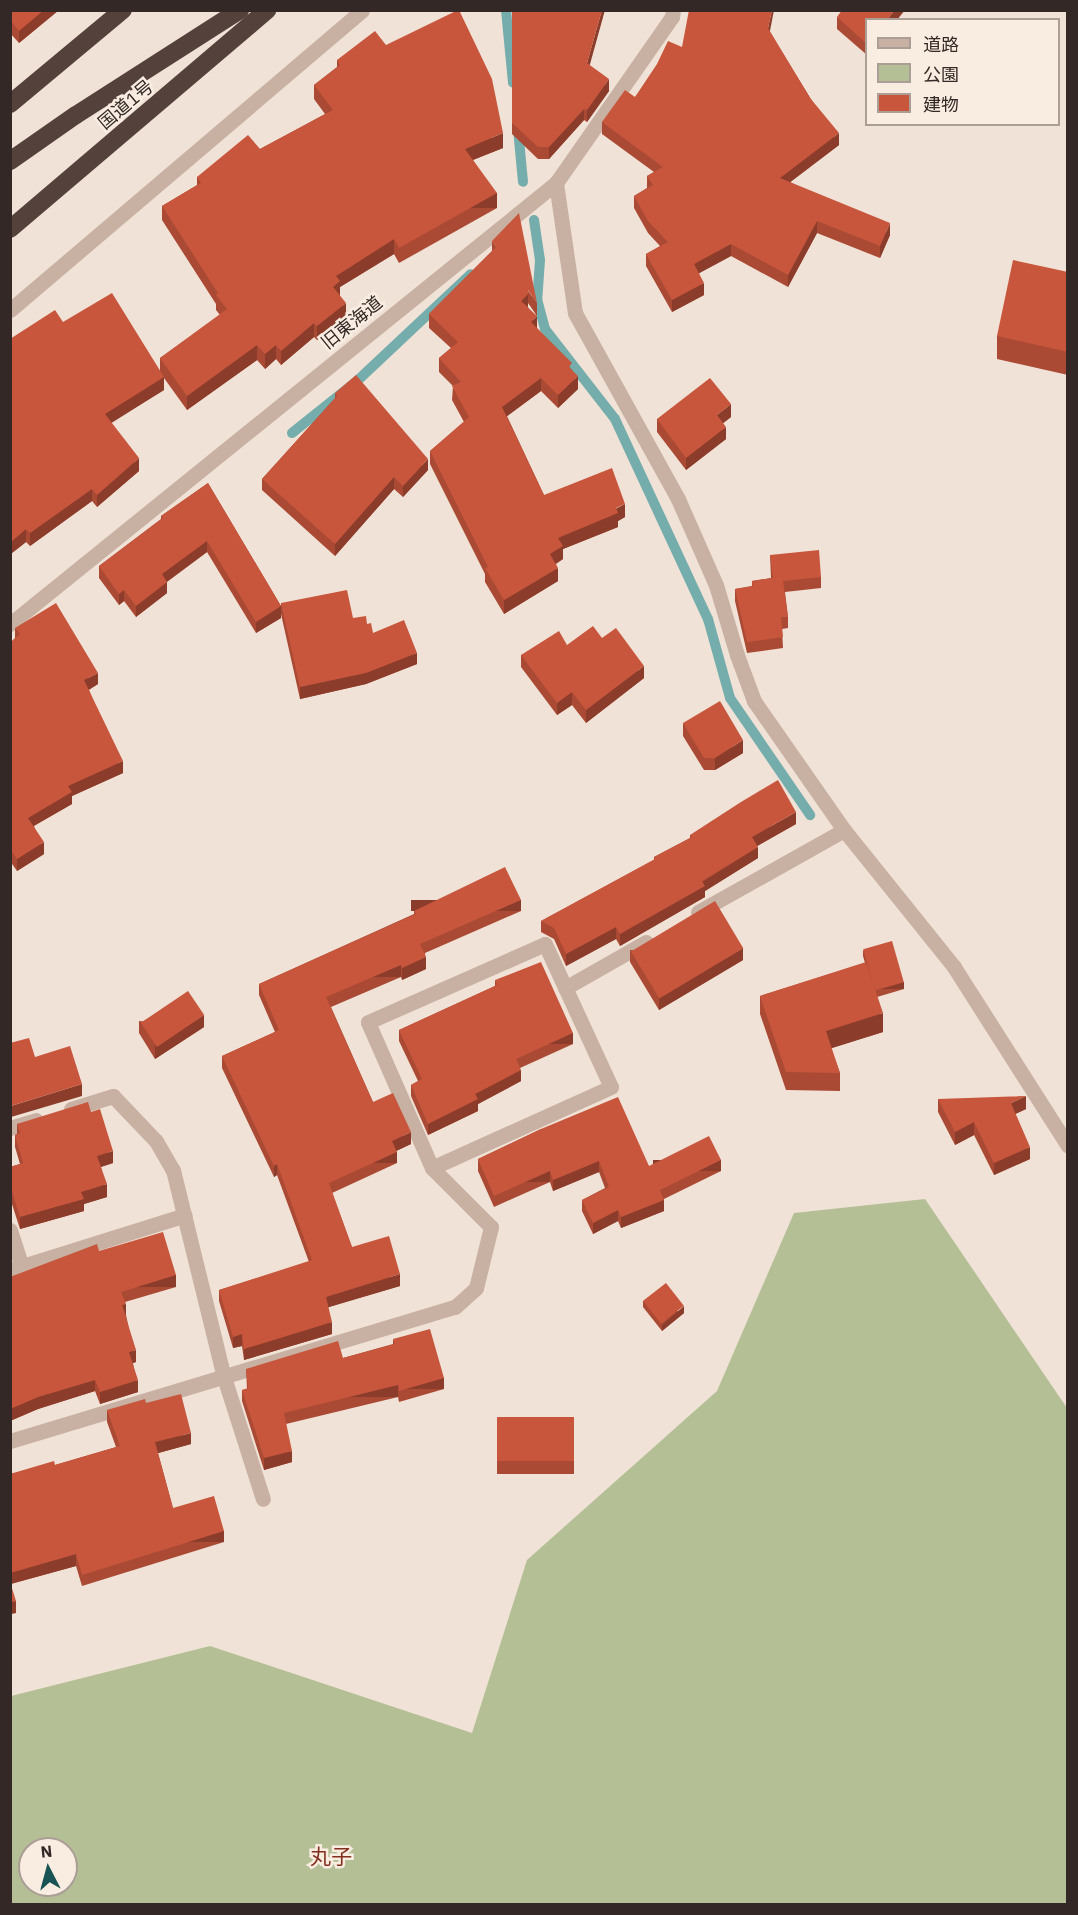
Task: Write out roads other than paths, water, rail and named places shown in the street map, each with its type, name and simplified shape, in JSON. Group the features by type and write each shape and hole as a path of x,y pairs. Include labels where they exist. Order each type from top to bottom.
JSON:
{"highway":[{"path":"10,104 123,10"},
{"path":"10,161 76,115 240,10"},
{"name":"国道1号","path":"10,228 267,10"}],"street":[{"path":"10,310 362,10"},
{"name":"旧東海道","path":"10,624 556,183 672,17 673,10"},
{"path":"556,183 575,313 678,499 716,585 737,655 754,701 843,830 954,967 1068,1146"},
{"path":"689,917 843,830"},
{"path":"565,988 658,935"},
{"path":"10,1441 223,1374 455,1307 476,1288 491,1227 432,1168 368,1022 545,944 611,1087 432,1168"},
{"path":"10,1128 113,1096 156,1141 173,1170 223,1374 262,1498"},
{"path":"10,1230 16,1268 185,1215"}],"waterway":[{"path":"506,10 513,83"},
{"path":"518,129 523,182"},
{"path":"534,220 540,260 537,299 545,329 615,419 708,619 730,698 810,815"},
{"path":"292,433 357,381 471,274"}],"district":[{"name":"丸子","path":"331,1856"}]}
